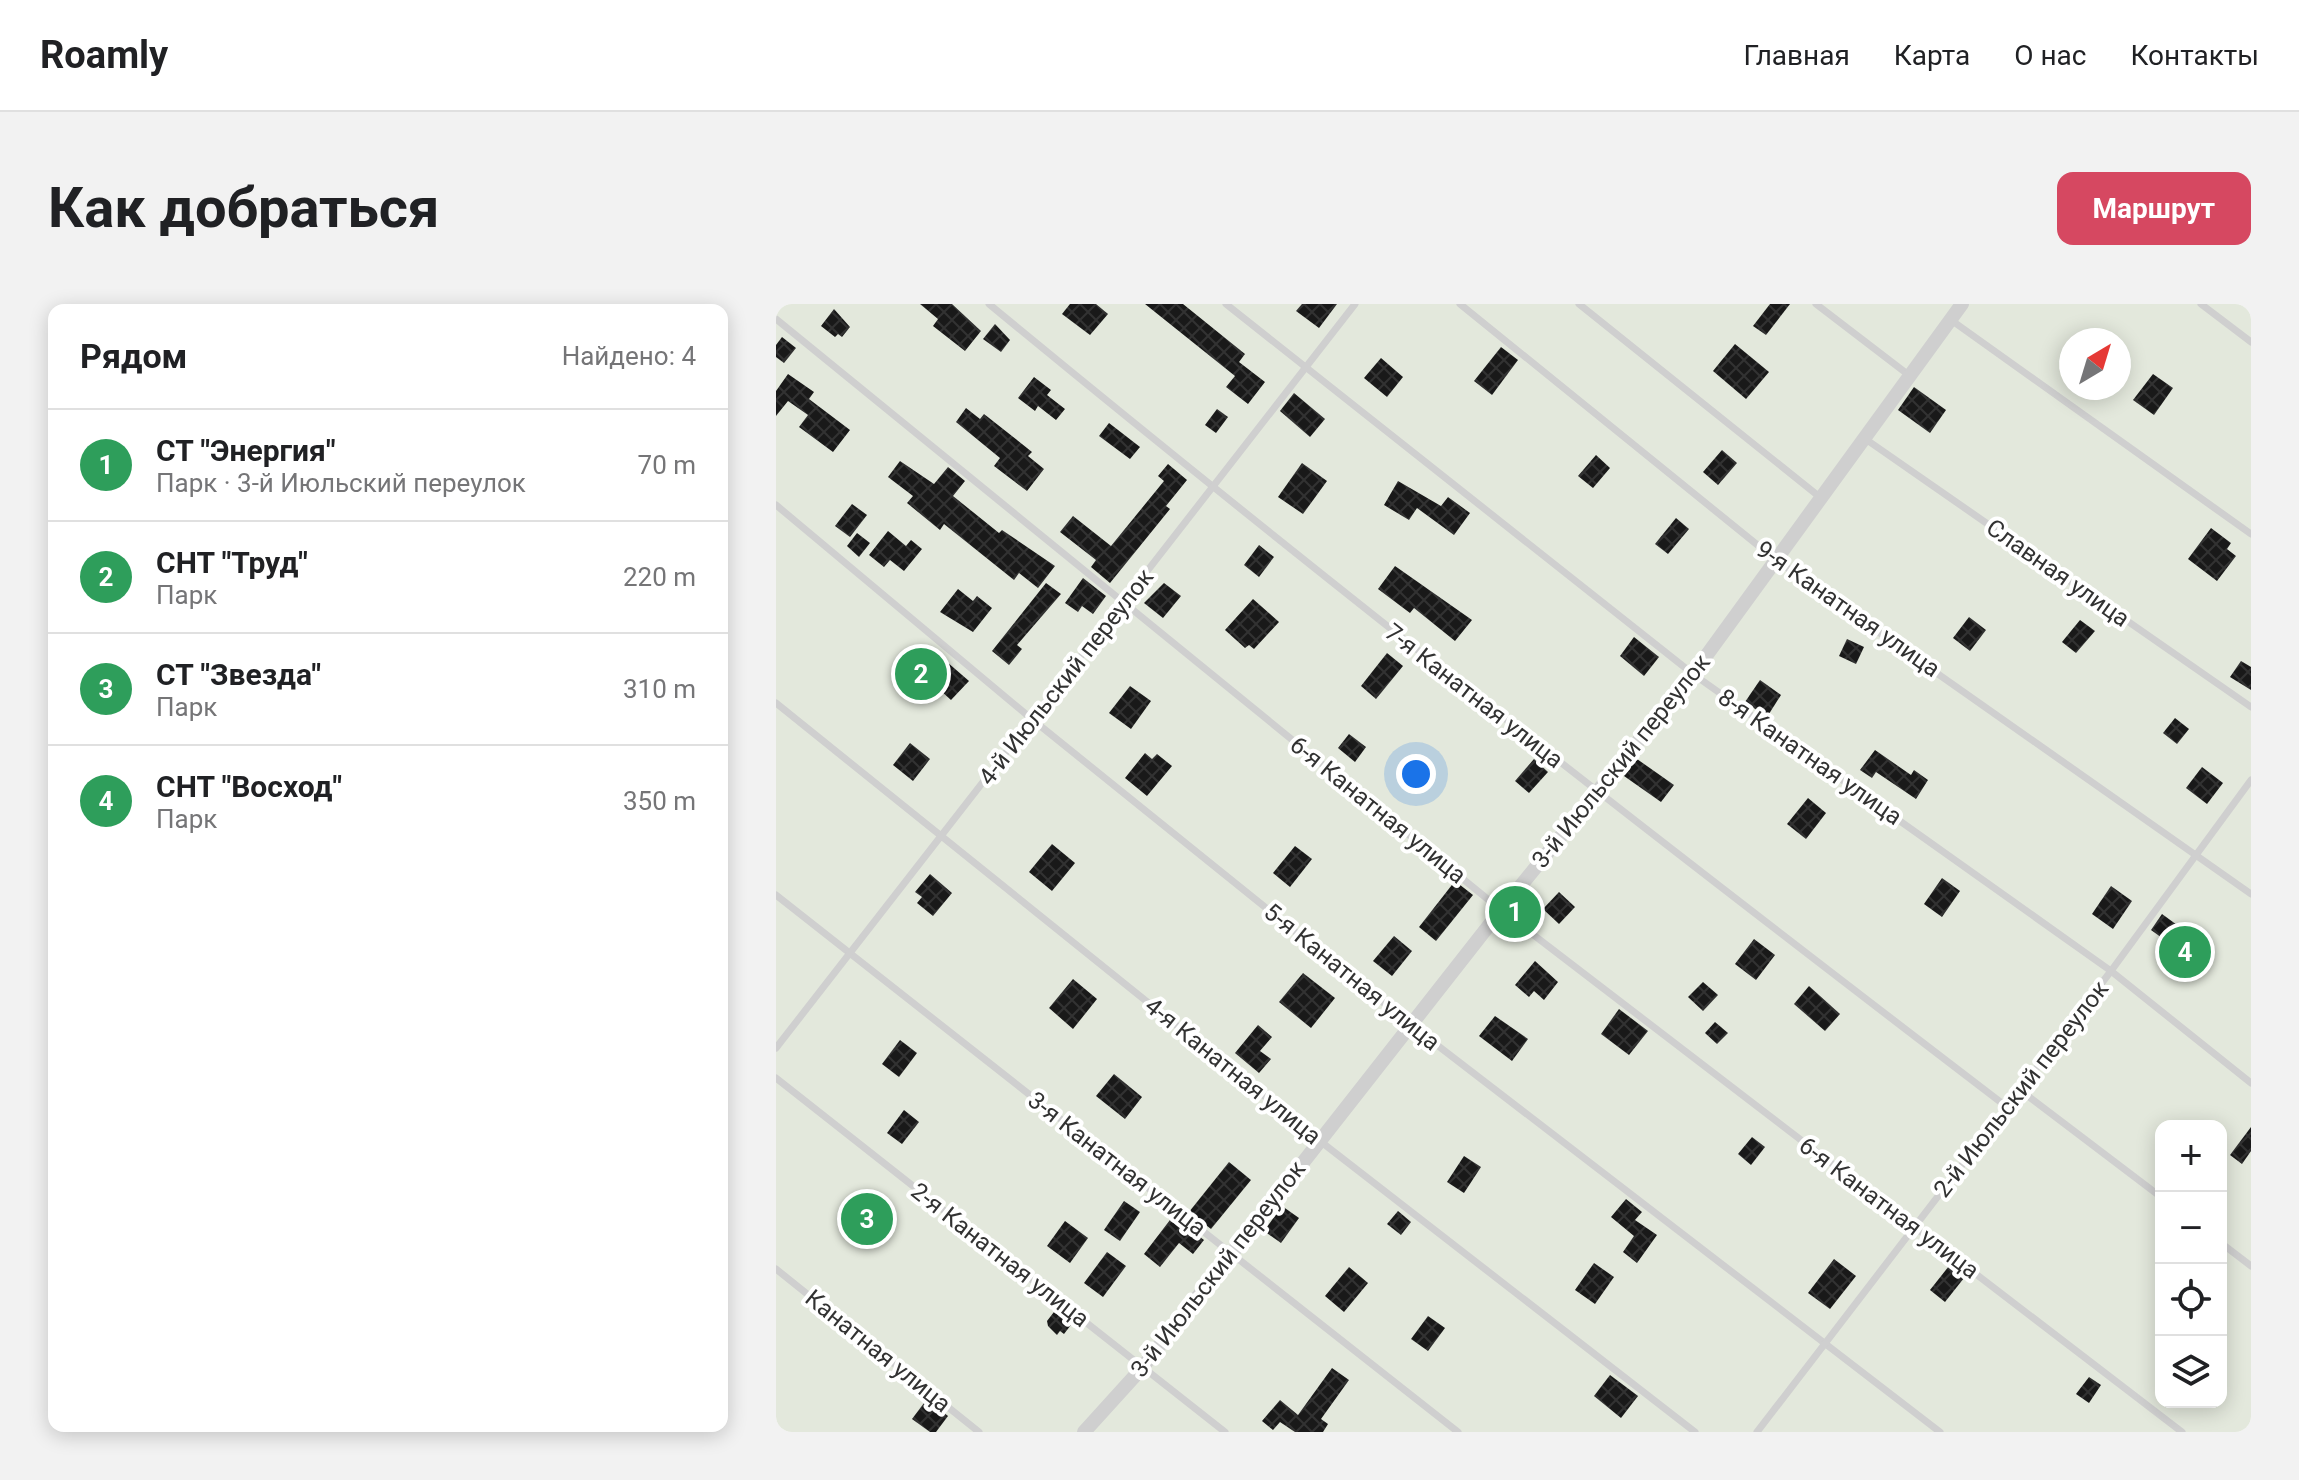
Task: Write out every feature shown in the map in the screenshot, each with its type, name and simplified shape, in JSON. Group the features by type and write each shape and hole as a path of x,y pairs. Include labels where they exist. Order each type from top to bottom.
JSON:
{"street":[{"name":"3-й Июльский переулок","path":"1084,1432 1142,1368 1501,910 1693,674 1962,304"}],"lane":[{"name":"7-я Канатная улица","path":"989,304 1212,488 1595,792 2007,1107"},
{"name":"8-я Канатная улица","path":"1226,304 1693,674 2111,971 2251,1083"},
{"name":"4-й Июльский переулок","path":"776,1048 1355,304"},
{"name":"9-я Канатная улица","path":"1460,304 1776,560 2198,853 2251,894"},
{"path":"1579,304 1821,498"},
{"path":"1816,304 1910,376"},
{"path":"2201,304 2251,342"},
{"name":"6-я Канатная улица","path":"776,319 1501,910 2182,1432"},
{"path":"1951,320 2251,534"},
{"name":"Славная улица","path":"1864,438 2251,707"},
{"name":"5-я Канатная улица","path":"776,505 1033,720 1411,1025 1940,1432"},
{"name":"4-я Канатная улица","path":"776,703 1320,1141 1695,1432"},
{"name":"2-й Июльский переулок","path":"1757,1432 2111,971 2251,780"},
{"name":"3-я Канатная улица","path":"776,895 1458,1432"},
{"name":"2-я Канатная улица","path":"776,1078 1225,1432"},
{"path":"2020,1090 2155,1192"},
{"path":"2227,1248 2251,1266"},
{"name":"Канатная улица","path":"776,1269 979,1432"}],"shaded area":[{"path":"776,304 2251,304 2251,1432 776,1432"}],"building":[{"path":"920,304 952,304 981,331 965,351 933,326 938,319"},
{"path":"1070,304 1096,304 1108,314 1090,335 1062,314"},
{"path":"1145,304 1183,304 1245,354 1239,362 1265,382 1248,404 1226,387 1235,376"},
{"path":"1302,304 1337,304 1319,328 1296,311"},
{"path":"1770,304 1790,304 1766,335 1753,326"},
{"path":"834,309 850,327 842,337 838,334 835,337 821,326"},
{"path":"995,324 1010,340 1001,352 983,339"},
{"path":"782,337 796,348 784,363 776,357 776,345"},
{"path":"1735,344 1769,372 1746,399 1713,371"},
{"path":"1501,347 1518,360 1492,395 1474,381"},
{"path":"1381,358 1403,377 1387,397 1364,378"},
{"path":"788,374 814,392 809,399 850,430 833,452 799,427 808,415 788,401 776,416 776,391"},
{"path":"2153,374 2173,388 2154,415 2133,400"},
{"path":"1034,377 1051,390 1047,395 1065,409 1056,420 1038,406 1035,411 1018,398"},
{"path":"1914,387 1946,410 1930,433 1898,410"},
{"path":"1294,393 1325,419 1310,437 1280,411"},
{"path":"966,408 980,419 984,414 1032,452 1028,456 1044,469 1027,491 994,466 1000,458 956,422"},
{"path":"1217,409 1228,417 1216,433 1205,425"},
{"path":"1109,423 1140,447 1130,459 1099,436"},
{"path":"1722,450 1737,463 1718,485 1703,472"},
{"path":"1596,455 1610,468 1593,488 1578,476"},
{"path":"900,461 934,484 948,467 965,481 953,496 999,533 1002,530 1055,566 1038,588 1019,573 1014,580 944,524 940,530 907,503 913,496 888,477"},
{"path":"1302,463 1327,481 1303,514 1278,497"},
{"path":"1168,464 1187,480 1166,506 1170,509 1110,583 1091,567 1096,560 1060,532 1073,516 1111,546 1164,481 1158,476"},
{"path":"1398,481 1441,506 1448,497 1470,513 1454,535 1417,508 1409,520 1384,505"},
{"path":"852,504 867,515 850,537 835,526"},
{"path":"1676,518 1689,529 1668,554 1655,544"},
{"path":"2211,528 2231,543 2227,549 2236,556 2217,581 2188,559"},
{"path":"888,531 906,546 911,540 922,549 904,571 890,560 884,567 869,555"},
{"path":"857,533 870,543 859,557 847,546"},
{"path":"1259,545 1274,557 1259,577 1244,565"},
{"path":"1395,566 1472,620 1455,641 1414,608 1410,613 1378,589"},
{"path":"1083,578 1106,596 1093,614 1082,606 1078,612 1065,603"},
{"path":"1046,583 1061,594 1017,645 1022,649 1009,665 992,651"},
{"path":"1164,583 1181,596 1163,618 1144,603"},
{"path":"958,589 973,601 977,596 992,608 973,632 940,612"},
{"path":"1253,599 1279,622 1254,649 1249,645 1245,648 1225,630"},
{"path":"1969,617 1986,630 1970,651 1953,638"},
{"path":"2080,620 2095,631 2076,653 2062,642"},
{"path":"1634,637 1659,657 1644,676 1620,656"},
{"path":"1847,639 1864,647 1856,664 1839,656"},
{"path":"1387,653 1403,666 1376,699 1361,686"},
{"path":"2241,661 2251,667 2251,690 2230,677"},
{"path":"947,662 969,681 951,700 930,681"},
{"path":"1760,680 1781,695 1767,717 1745,702"},
{"path":"1130,686 1151,701 1131,729 1109,713"},
{"path":"2175,718 2189,729 2177,744 2163,733"},
{"path":"1349,734 1366,747 1355,762 1338,748"},
{"path":"910,743 930,759 913,781 893,765"},
{"path":"1875,750 1911,775 1914,770 1928,780 1916,799 1876,772 1872,778 1860,770"},
{"path":"1145,753 1152,759 1157,754 1172,766 1147,796 1125,778"},
{"path":"1534,759 1548,772 1529,793 1515,781"},
{"path":"1637,759 1674,785 1661,802 1624,776"},
{"path":"2202,767 2223,783 2207,804 2186,788"},
{"path":"1808,798 1826,813 1806,839 1787,824"},
{"path":"1052,844 1075,863 1052,891 1029,872"},
{"path":"1295,846 1312,859 1290,887 1273,873"},
{"path":"930,874 952,893 933,916 917,903 922,897 915,892"},
{"path":"1942,878 1960,891 1942,917 1924,904"},
{"path":"1455,881 1473,895 1436,941 1419,927"},
{"path":"2111,886 2132,901 2113,929 2092,914"},
{"path":"1559,892 1575,907 1559,924 1543,909"},
{"path":"2162,914 2188,933 2176,948 2151,930"},
{"path":"1394,936 1412,951 1392,976 1373,961"},
{"path":"1754,939 1775,955 1756,980 1735,964"},
{"path":"1535,961 1558,982 1544,1000 1534,991 1529,997 1515,985"},
{"path":"1303,973 1335,998 1311,1028 1279,1002"},
{"path":"1073,979 1097,999 1073,1029 1049,1008"},
{"path":"1703,982 1718,995 1703,1011 1688,997"},
{"path":"1809,986 1840,1014 1825,1031 1794,1004"},
{"path":"1619,1009 1648,1031 1629,1055 1601,1034"},
{"path":"1495,1016 1528,1039 1512,1061 1479,1036"},
{"path":"1715,1022 1728,1033 1717,1044 1705,1033"},
{"path":"1258,1025 1272,1037 1260,1051 1271,1059 1259,1073 1235,1053"},
{"path":"900,1040 917,1053 899,1077 882,1064"},
{"path":"1114,1074 1142,1097 1125,1119 1096,1096"},
{"path":"904,1110 919,1122 902,1144 887,1133"},
{"path":"2251,1127 2251,1151 2242,1164 2230,1155"},
{"path":"1752,1137 1765,1147 1751,1165 1738,1154"},
{"path":"1464,1156 1481,1167 1464,1193 1447,1182"},
{"path":"1229,1162 1251,1180 1211,1229 1189,1212"},
{"path":"1626,1199 1642,1212 1635,1220 1657,1235 1637,1263 1623,1252 1634,1236 1611,1217"},
{"path":"1124,1201 1140,1212 1120,1241 1104,1230"},
{"path":"1282,1206 1299,1218 1281,1243 1264,1231"},
{"path":"1398,1211 1411,1222 1401,1235 1387,1224"},
{"path":"1173,1216 1204,1240 1193,1254 1179,1243 1160,1267 1144,1254"},
{"path":"1065,1221 1088,1238 1070,1263 1047,1246"},
{"path":"1107,1252 1126,1266 1103,1297 1084,1283"},
{"path":"1834,1259 1856,1276 1830,1309 1808,1293"},
{"path":"1594,1263 1614,1277 1595,1304 1575,1290"},
{"path":"1949,1266 1964,1278 1945,1302 1930,1290"},
{"path":"1349,1267 1368,1283 1344,1312 1325,1296"},
{"path":"1057,1308 1074,1321 1064,1334 1060,1331 1057,1335 1047,1321"},
{"path":"1428,1316 1445,1328 1428,1351 1411,1339"},
{"path":"1332,1368 1349,1380 1321,1419 1328,1424 1323,1432 1295,1432 1280,1422 1273,1430 1262,1421 1280,1400 1298,1415"},
{"path":"1610,1375 1638,1396 1621,1418 1594,1396"},
{"path":"2089,1377 2101,1385 2089,1403 2076,1394"},
{"path":"927,1399 948,1416 936,1432 930,1432 912,1419"}],"place":[{"name":"СНТ \"Труд\"","path":"921,674"},
{"name":"СТ \"Энергия\"","path":"1515,912"},
{"name":"СНТ \"Восход\"","path":"2185,952"},
{"name":"СТ \"Звезда\"","path":"867,1219"}]}
